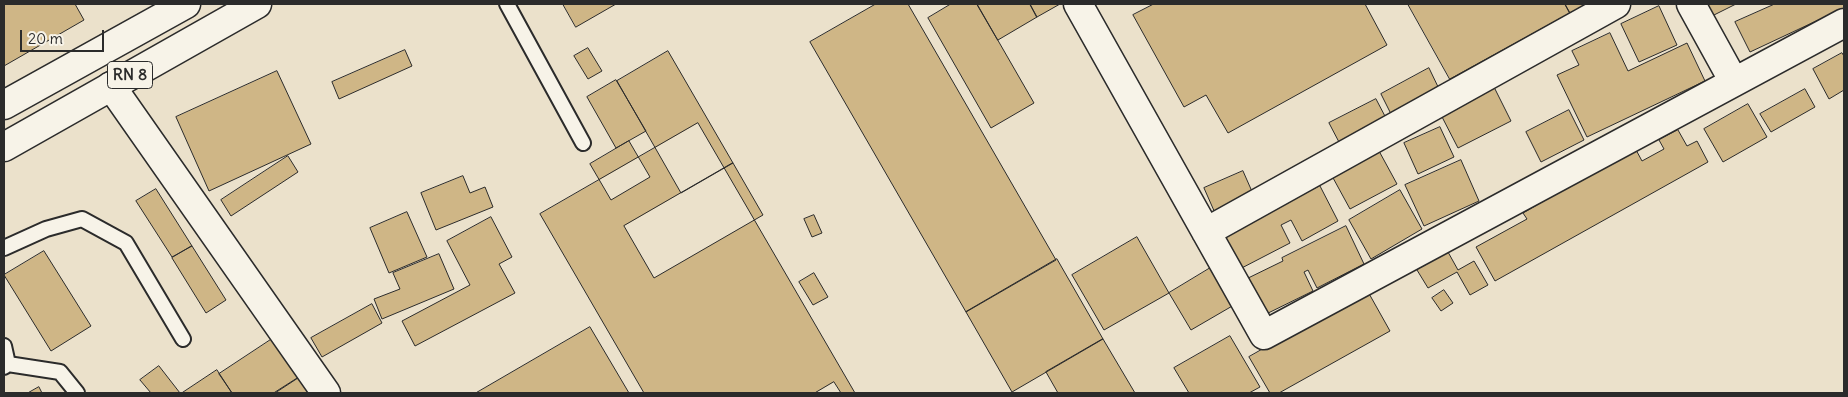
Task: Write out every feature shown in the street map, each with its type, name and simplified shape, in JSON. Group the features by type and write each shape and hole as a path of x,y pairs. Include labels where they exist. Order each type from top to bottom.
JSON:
{"street":[{"name":"RN 8","path":"4,105 186,4"},
{"name":"RN 8","path":"4,147 257,4"},
{"path":"1078,4 1264,335 1844,23"},
{"path":"1206,232 1616,4"},
{"path":"1690,4 1734,82"},
{"path":"111,86 326,393"}],"lane":[{"path":"507,4 583,143"},
{"path":"4,248 46,229 82,219 126,243 183,339"},
{"path":"4,346 6,366 60,372 77,393"}],"building":[{"path":"4,4 75,4 84,20 4,66"},
{"path":"563,4 616,4 576,27"},
{"path":"876,4 908,4 1056,260 966,312 810,42"},
{"path":"951,4 977,4 1034,103 991,128 928,18"},
{"path":"977,4 1030,4 1037,17 998,40"},
{"path":"1030,4 1060,4 1037,17"},
{"path":"1154,4 1365,4 1387,45 1228,133 1206,95 1184,107 1133,15"},
{"path":"1408,4 1565,4 1570,13 1450,79"},
{"path":"1565,4 1587,4 1570,13"},
{"path":"1699,4 1736,4 1706,19"},
{"path":"1775,4 1844,4 1844,8 1750,52 1735,22"},
{"path":"1659,6 1677,45 1639,62 1621,24"},
{"path":"1610,33 1628,71 1687,43 1705,81 1587,137 1557,75 1579,65 1572,51"},
{"path":"588,48 602,71 588,79 574,56"},
{"path":"405,50 412,66 339,99 332,82"},
{"path":"668,51 733,163 681,193 617,81"},
{"path":"1842,53 1844,56 1844,90 1829,99 1813,69"},
{"path":"1429,68 1441,93 1393,118 1381,94"},
{"path":"277,71 311,144 209,191 176,117"},
{"path":"616,80 646,131 616,148 587,97"},
{"path":"1493,85 1511,121 1458,148 1440,113"},
{"path":"1805,89 1815,107 1771,132 1760,114"},
{"path":"1376,99 1387,120 1340,144 1329,123"},
{"path":"1748,104 1767,137 1723,162 1704,129"},
{"path":"1569,110 1584,140 1541,162 1526,132"},
{"path":"698,123 855,393 644,393 540,214"},
{"path":"1440,127 1454,157 1418,174 1404,143"},
{"path":"1678,130 1687,146 1697,141 1708,162 1495,281 1476,247 1527,219 1523,213 1635,148 1642,161 1664,149 1659,140"},
{"path":"629,141 650,177 611,200 590,164"},
{"path":"1379,151 1397,184 1350,209 1332,176"},
{"path":"288,156 298,172 231,216 221,200"},
{"path":"1461,160 1479,201 1424,226 1405,185"},
{"path":"733,163 763,215 654,278 624,226"},
{"path":"1243,171 1254,196 1215,213 1204,188"},
{"path":"463,176 470,193 485,187 493,207 436,230 421,193"},
{"path":"1320,186 1338,221 1302,241 1291,220 1281,225 1290,243 1234,272 1217,239"},
{"path":"156,189 192,246 172,257 136,201"},
{"path":"1400,190 1422,229 1371,259 1349,220"},
{"path":"407,212 427,257 389,273 370,228"},
{"path":"814,215 822,233 812,237 804,219"},
{"path":"491,217 512,257 499,264 515,293 415,346 402,321 470,285 447,241"},
{"path":"1346,226 1364,264 1317,288 1308,270 1304,272 1313,291 1258,318 1240,282 1283,261 1282,258"},
{"path":"1137,237 1169,293 1104,330 1072,275"},
{"path":"192,246 226,300 206,313 172,258"},
{"path":"44,251 91,326 51,351 4,275"},
{"path":"1448,252 1458,270 1474,261 1488,285 1470,295 1457,272 1428,288 1417,270"},
{"path":"439,254 454,289 382,319 374,299 400,289 393,273"},
{"path":"1057,259 1103,339 1012,392 966,312"},
{"path":"1212,267 1234,305 1191,330 1169,293"},
{"path":"814,273 828,297 813,305 799,282"},
{"path":"1367,290 1390,331 1279,393 1270,393 1249,357"},
{"path":"1444,290 1453,303 1441,311 1432,298"},
{"path":"372,304 382,323 322,357 311,338"},
{"path":"590,327 629,393 476,393"},
{"path":"1230,336 1260,387 1249,393 1189,393 1174,368"},
{"path":"275,337 301,376 275,393 232,393 219,374"},
{"path":"1103,339 1135,393 1058,393 1046,372"},
{"path":"159,366 180,393 151,393 140,380"},
{"path":"217,370 232,393 182,393"},
{"path":"301,376 312,393 274,393"},
{"path":"834,382 841,393 815,393"},
{"path":"39,387 42,393 28,393"}]}
